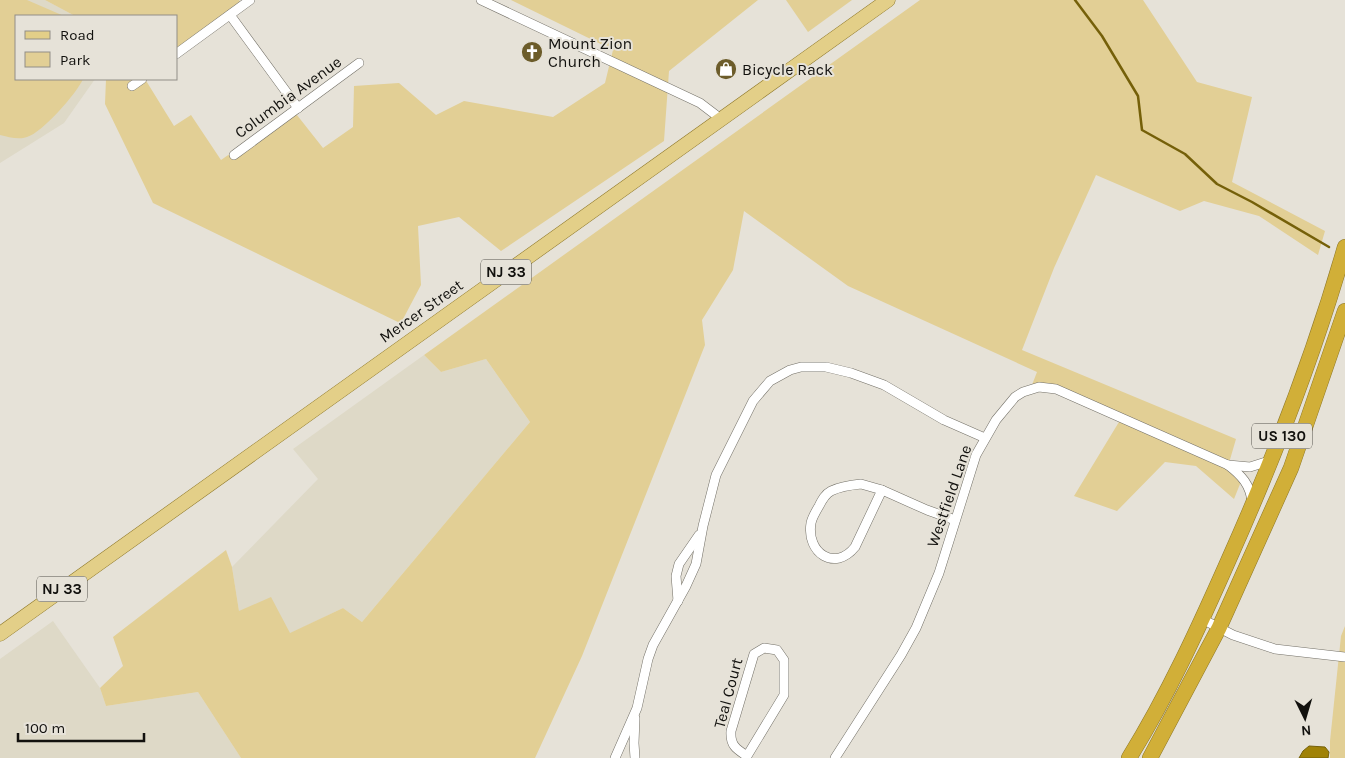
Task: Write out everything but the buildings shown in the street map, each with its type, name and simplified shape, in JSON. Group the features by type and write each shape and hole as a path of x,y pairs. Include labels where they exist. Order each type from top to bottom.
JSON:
{"highway":[{"name":"US 130","path":"1129,758 1159,704 1202,618 1253,506 1310,362 1345,247"},
{"name":"US 130","path":"1150,758 1219,628 1292,468 1345,311"}],"main road":[{"name":"Mercer Street","path":"0,634 888,0"}],"street":[{"path":"178,53 250,0"},
{"path":"481,0 700,103 721,119"},
{"path":"230,15 298,108"},
{"name":"Columbia Avenue","path":"234,155 360,63"},
{"path":"132,86 141,80"},
{"path":"1310,362 1326,368"},
{"path":"635,758 634,726 648,659 653,645 696,564 703,526 716,475 753,401 770,381 790,370 814,366 826,367 869,378 944,420 985,438"},
{"name":"Westfield Lane","path":"835,758 901,655 916,628 939,573 976,455 996,420 1016,397 1030,389 1056,389 1228,465 1241,476 1249,488 1253,506"},
{"name":"Westfield Lane","path":"1228,465 1250,467 1272,460"},
{"path":"882,490 851,553 832,559 819,553 812,540 810,524 826,494 831,491 861,484 870,486 882,490 927,510 955,520"},
{"path":"678,601 676,576 679,564 684,554 697,539 703,526"},
{"path":"1202,618 1233,635 1275,649 1345,657"},
{"name":"Teal Court","path":"771,648 777,650 784,660 784,695 749,757 736,749 732,744 730,731 754,654 758,650 771,648"},
{"path":"615,758 637,708"}],"shaded area":[{"path":"0,0 45,0 73,15 15,15 15,80 94,80 64,123 0,163"},
{"path":"424,355 441,372 486,359 530,422 362,622 343,608 289,634 239,611 232,567 318,479 293,449"},
{"path":"53,621 100,688 106,706 198,692 241,758 0,758 0,659"},
{"path":"1309,746 1325,747 1329,752 1328,758 1299,758"}],"green space":[{"path":"0,0 27,0 62,15 15,15 15,80 82,80 67,102 50,121 33,134 24,138 0,135"},
{"path":"45,0 239,0 242,5 178,52 178,15 73,15"},
{"path":"511,0 758,0 669,71 664,141 501,251 459,217 418,226 421,285 400,323 153,203 105,104 106,80 146,80 174,126 191,115 221,160 293,110 323,148 353,127 354,86 399,83 436,115 464,101 553,117 605,83 613,50"},
{"path":"786,0 852,0 808,32"},
{"path":"920,0 1143,0 1197,82 1252,97 1232,182 1325,231 1318,255 1259,216 1204,201 1180,211 1096,175 1054,268 1022,350 1236,439 1229,463 1244,474 1234,499 1196,466 1165,462 1117,511 1074,496 1122,417 1032,385 1037,372 848,286 744,211 733,270 702,320 705,345 582,656 535,758 241,758 198,692 106,706 100,688 123,666 113,637 226,550 232,567 239,611 271,597 290,633 343,608 362,622 530,422 486,359 441,372 424,355"},
{"path":"1345,626 1345,758 1330,758 1330,741 1341,636"}],"waterway":[{"path":"1075,0 1102,36 1138,96 1142,130 1185,154 1217,184 1329,247"}],"place":[{"name":"Mount Zion Church","path":"532,52"},
{"name":"Bicycle Rack","path":"726,69"}]}
